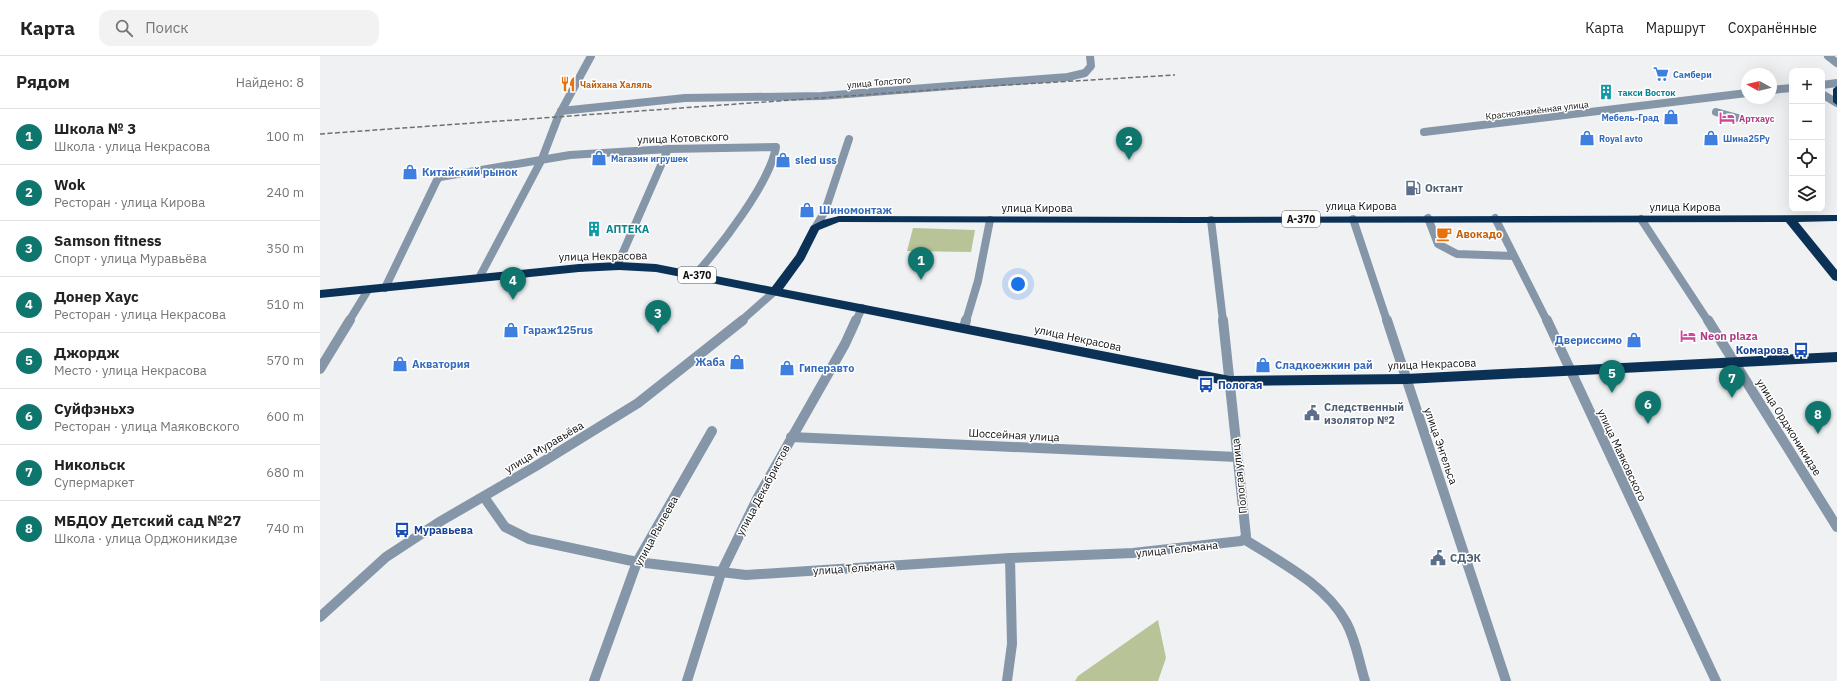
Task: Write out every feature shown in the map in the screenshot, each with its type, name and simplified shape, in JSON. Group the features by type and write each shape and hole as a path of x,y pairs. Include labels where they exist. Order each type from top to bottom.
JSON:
{"highway":[{"path":"1837,89 1837,102"},
{"name":"улица Кирова","path":"815,228 827,222 839,219 1211,220 1428,218 1837,218"},
{"path":"1789,218 1837,277"},
{"path":"775,291 800,257 815,228"},
{"name":"улица Некрасова","path":"320,294 579,268 617,266 656,268 1230,381 1406,379 1837,357"}],"street":[{"path":"479,278 542,159 562,111 591,56"},
{"name":"улица Толстого","path":"562,111 710,96 829,95 1068,77 1085,73 1091,66 1090,56"},
{"path":"1828,56 1837,63"},
{"path":"1825,84 1837,83"},
{"path":"1777,89 1789,88"},
{"name":"Краснознамённая улица","path":"1424,132 1741,94"},
{"path":"1825,96 1837,102"},
{"path":"1716,112 1745,120"},
{"path":"815,228 825,211 849,140"},
{"name":"улица Котовского","path":"385,288 439,178 570,155 668,149 771,146 777,149 770,168 734,225 717,249 695,275"},
{"path":"617,266 668,149"},
{"path":"1428,218 1438,244 1457,254 1513,256"},
{"name":"улица Маяковского","path":"1495,218 1552,331 1569,371 1716,681"},
{"name":"улица Энгельса","path":"1353,219 1506,681"},
{"name":"улица Орджоникидзе","path":"1641,219 1735,362 1837,527"},
{"path":"964,328 978,281 990,220"},
{"name":"Пологая улица","path":"1211,220 1230,381 1246,536 1244,539"},
{"path":"320,369 368,290"},
{"name":"улица Муравьёва","path":"320,617 386,557 441,521 484,497 638,403 728,333 775,291"},
{"name":"улица Декабристов","path":"687,681 721,573 757,499 845,344 862,308"},
{"name":"улица Рылеева","path":"594,681 637,562 712,431"},
{"name":"Шоссейная улица","path":"791,437 1237,457"},
{"name":"улица Тельмана","path":"484,497 505,527 529,539 637,562 746,575 1010,558 1133,553 1201,547 1241,541 1244,539"},
{"path":"1244,539 1326,595 1349,629 1365,681"},
{"path":"1007,681 1012,644 1010,558"}],"green space":[{"path":"913,228 975,230 971,252 907,251"},
{"path":"1158,620 1166,658 1158,681 1075,681 1078,676"}],"railway":[{"path":"320,134 973,87 1175,75"}],"place":[{"name":"Самбери","path":"1661,74"},
{"name":"Чайхана Халяль","path":"568,84"},
{"name":"такси Восток","path":"1606,92"},
{"name":"Мебель-Град","path":"1671,117"},
{"name":"Артхаус","path":"1727,118"},
{"name":"Royal avto","path":"1587,138"},
{"name":"Шина25Ру","path":"1711,138"},
{"name":"Магазин игрушек","path":"599,158"},
{"name":"sled uss","path":"783,160"},
{"name":"Wok","path":"1129,160"},
{"name":"Китайский рынок","path":"410,172"},
{"name":"Октант","path":"1413,188"},
{"name":"Шиномонтаж","path":"807,210"},
{"name":"АПТЕКА","path":"594,229"},
{"name":"Авокадо","path":"1444,234"},
{"name":"Школа № 3","path":"921,280"},
{"name":"Донер Хаус","path":"513,300"},
{"name":"Гараж125rus","path":"511,330"},
{"name":"Samson fitness","path":"658,333"},
{"name":"Neon plaza","path":"1688,336"},
{"name":"Двериссимо","path":"1634,340"},
{"name":"Комарова","path":"1801,350"},
{"name":"Жаба","path":"737,362"},
{"name":"Акватория","path":"400,364"},
{"name":"Сладкоежкин рай","path":"1263,365"},
{"name":"Гиперавто","path":"787,368"},
{"name":"Пологая","path":"1206,385"},
{"name":"Джордж","path":"1612,393"},
{"name":"Никольск","path":"1732,398"},
{"name":"Следственный изолятор №2","path":"1312,413"},
{"name":"Суйфэньхэ","path":"1648,424"},
{"name":"МБДОУ Детский сад №27","path":"1818,434"},
{"name":"Муравьева","path":"402,530"},
{"name":"СДЭК","path":"1438,558"}]}
